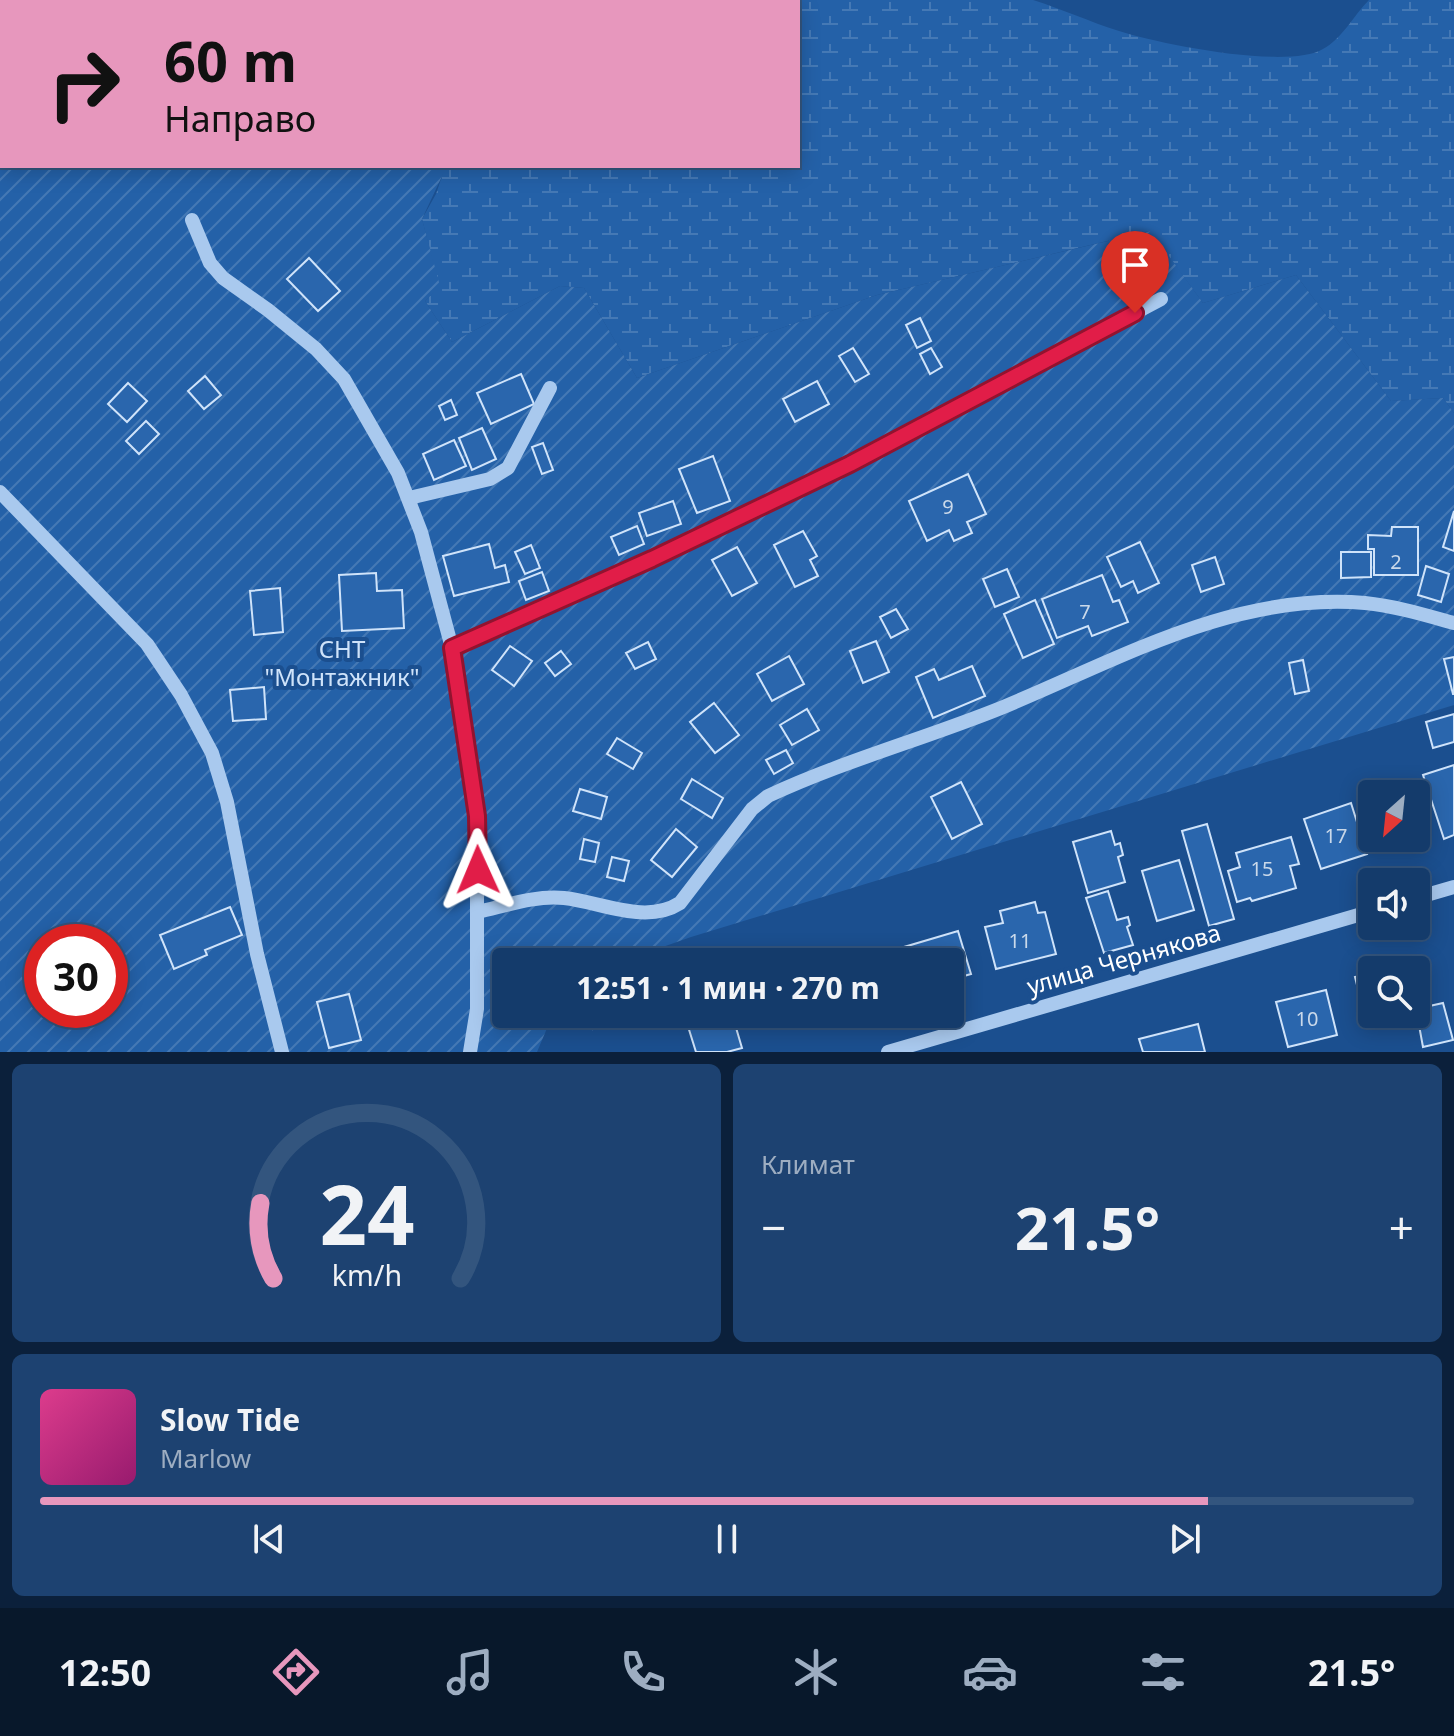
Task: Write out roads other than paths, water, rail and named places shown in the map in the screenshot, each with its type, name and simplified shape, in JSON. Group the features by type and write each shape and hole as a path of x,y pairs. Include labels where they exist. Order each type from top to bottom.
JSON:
{"street":[{"path":"192,220 210,263 223,278 316,349 344,379 409,498 452,648 477,816 477,1009 470,1052"},
{"path":"452,648 652,559 850,464 1161,299"},
{"path":"409,498 490,479 508,468 550,388"},
{"path":"0,492 147,644 181,695 212,753 227,802 257,954 282,1052"},
{"path":"477,912 537,898 564,898 650,913 668,911 680,903 752,809 768,796 1002,707 1141,645 1208,623 1276,607 1319,602 1367,603 1454,623"},
{"path":"1430,894 1454,887"},
{"name":"улица Чернякова","path":"888,1052 1358,915"}],"park label":[{"name":"СНТ \"Монтажник\"","path":"342,664"}]}
